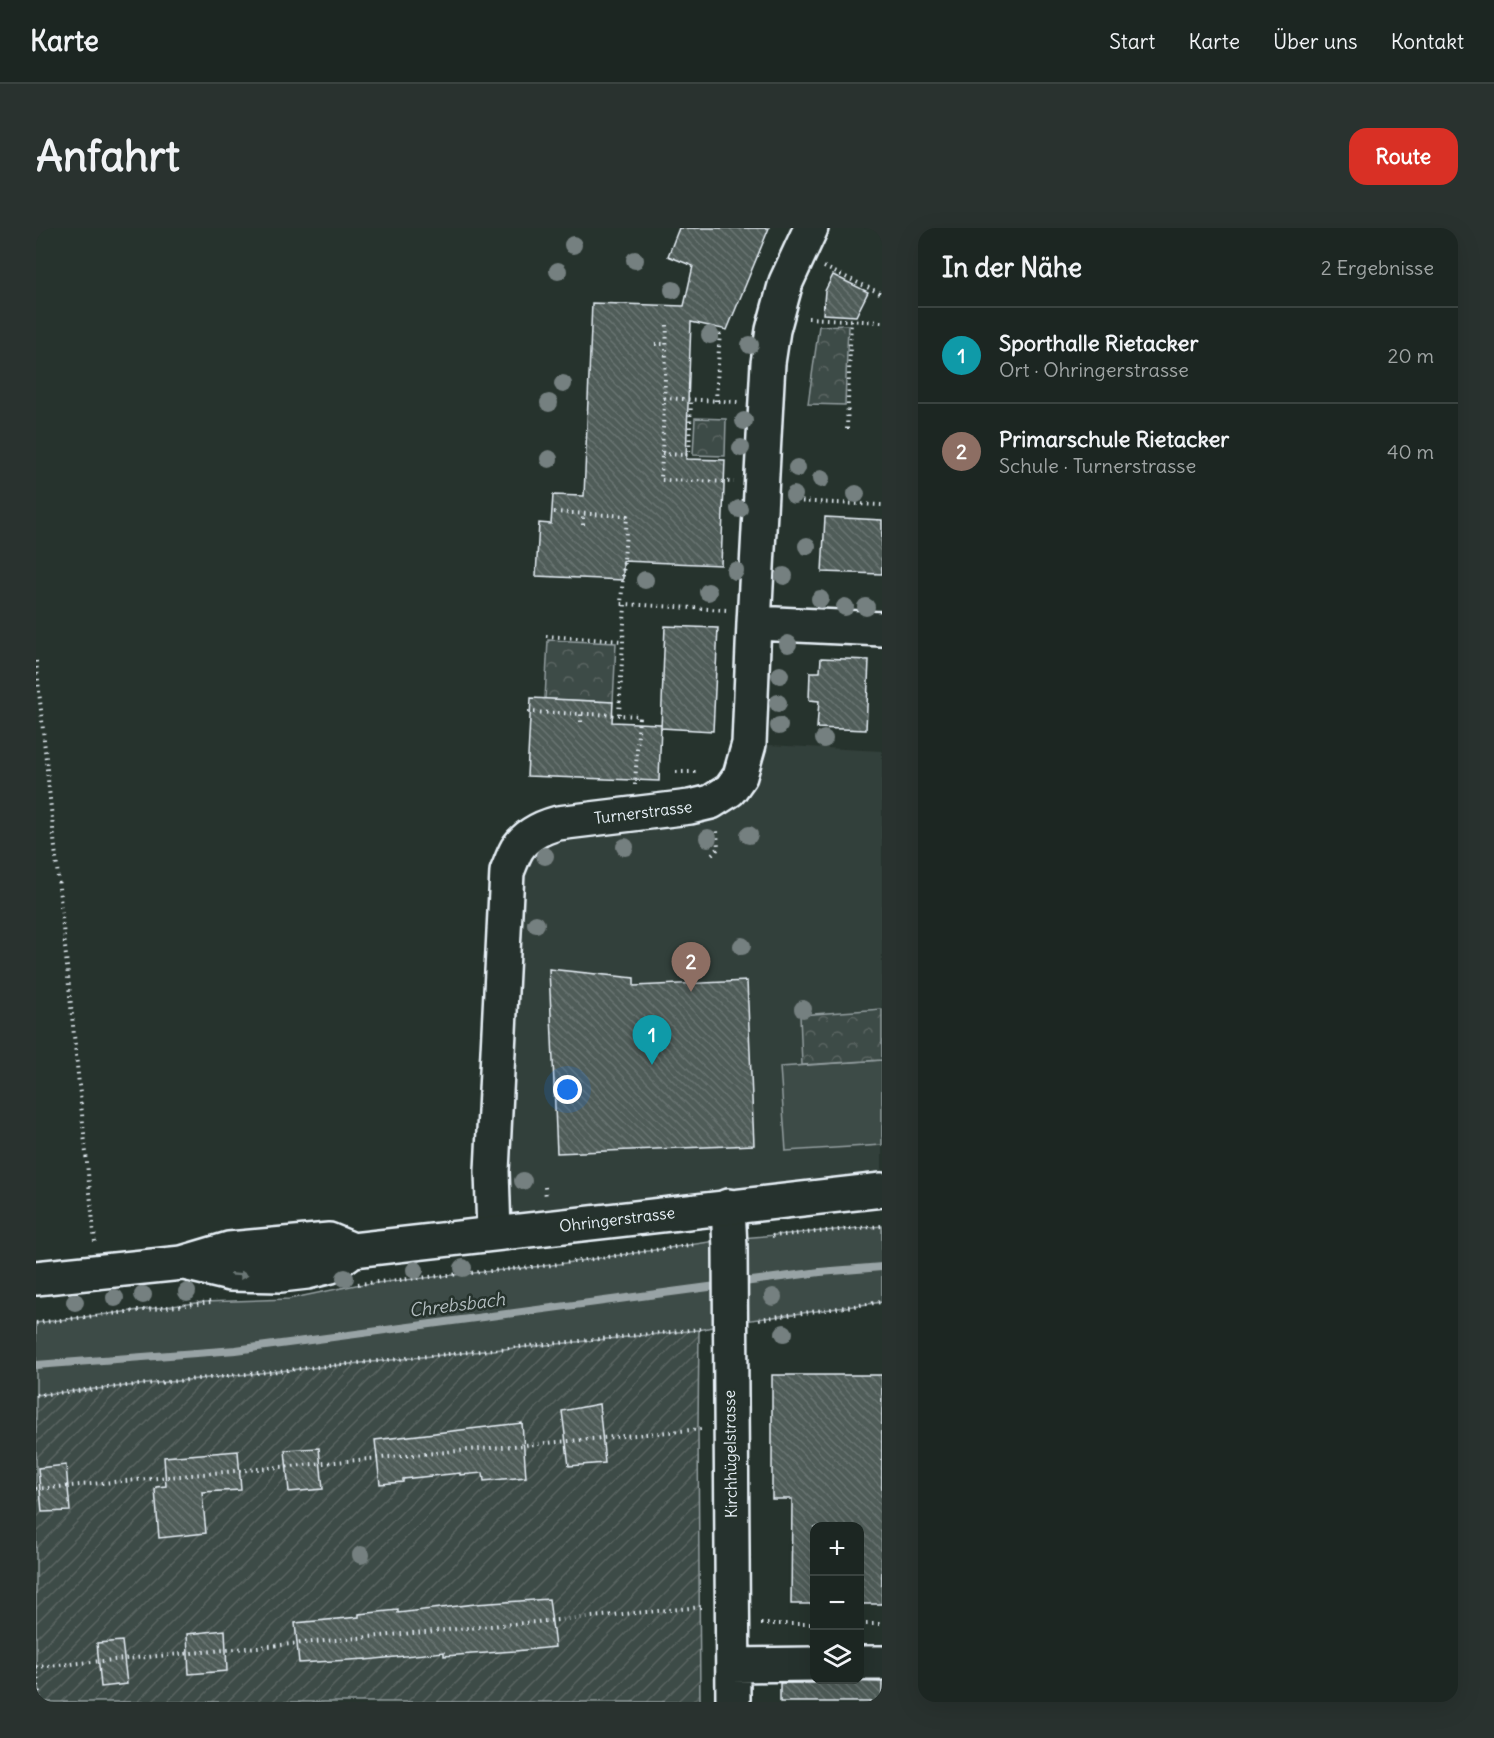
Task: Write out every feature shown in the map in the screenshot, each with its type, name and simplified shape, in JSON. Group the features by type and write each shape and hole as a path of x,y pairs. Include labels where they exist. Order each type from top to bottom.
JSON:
{"street":[{"name":"Turnerstrasse","path":"494,1233 492,1171 507,872 517,848 546,826 690,807 711,802 730,790 740,776 749,744 768,363 773,330 786,282 805,241"},
{"path":"754,617 882,628"},
{"name":"Ohringerstrasse","path":"36,1278 182,1263 229,1249 329,1240 353,1250 882,1190"},
{"name":"Kirchhügelstrasse","path":"728,1206 733,1702"},
{"path":"864,1664 882,1663"},
{"path":"733,1665 810,1664"}],"path":[{"path":"805,241 882,294"},
{"path":"777,317 882,322"},
{"path":"847,429 851,320"},
{"path":"667,325 661,480 882,505"},
{"path":"716,401 720,330"},
{"path":"655,344 666,344"},
{"path":"664,398 765,404"},
{"path":"662,454 689,455 691,399"},
{"path":"554,512 627,516 621,604 754,617"},
{"path":"583,514 583,525"},
{"path":"619,715 625,604"},
{"path":"546,636 622,641"},
{"path":"36,661 98,1271"},
{"path":"528,712 639,716 634,813"},
{"path":"581,713 581,722"},
{"path":"552,1265 882,1226"},
{"path":"36,1395 699,1330 730,1315 882,1302"},
{"path":"36,1489 698,1429 730,1428"},
{"path":"40,1702 36,1666 698,1608 810,1623"},
{"path":"864,1624 882,1624"}],"shaded area":[{"path":"749,744 882,751 882,1190 494,1233 517,848 712,802"}],"green space":[{"path":"848,325 845,405 808,404 819,326"},
{"path":"695,418 726,419 725,456 693,455"},
{"path":"548,640 616,643 613,702 545,699"},
{"path":"882,1009 882,1060 802,1065 800,1015"},
{"path":"882,1060 882,1145 786,1151 780,1067"},
{"path":"882,1226 882,1302 730,1323 699,1330 36,1395 36,1323 204,1302 289,1299 356,1285 552,1265 730,1239"},
{"path":"699,1330 700,1702 40,1702 36,1665 36,1395"}],"building":[{"path":"679,228 769,228 727,330 691,322 686,459 725,460 721,565 623,561 623,580 536,576 539,523 551,524 553,495 584,496 592,303 684,306 693,266 668,256"},
{"path":"833,275 868,292 856,316 823,314 825,291"},
{"path":"825,517 882,520 882,574 822,572"},
{"path":"665,626 718,628 713,731 661,728"},
{"path":"821,658 869,660 866,730 817,728 819,701 809,700 810,672 820,672"},
{"path":"531,698 613,702 612,722 661,724 659,781 527,776"},
{"path":"549,969 634,978 634,986 747,981 754,1145 557,1153"},
{"path":"772,1375 882,1375 882,1604 864,1604 864,1522 810,1522 810,1604 791,1604 792,1499 772,1499"},
{"path":"599,1404 605,1463 569,1466 562,1411"},
{"path":"522,1423 526,1477 484,1481 483,1473 460,1475 460,1473 403,1479 403,1482 380,1484 375,1440"},
{"path":"319,1448 323,1489 289,1492 285,1450"},
{"path":"238,1451 241,1490 202,1492 206,1533 159,1538 155,1490 156,1487 166,1486 164,1457"},
{"path":"66,1465 70,1511 42,1512 38,1468"},
{"path":"549,1599 555,1647 444,1656 444,1652 366,1660 299,1663 295,1623 359,1617 359,1614 398,1610 398,1613 475,1604"},
{"path":"225,1630 227,1671 189,1674 187,1634"},
{"path":"122,1641 127,1684 101,1687 97,1643"},
{"path":"864,1682 882,1682 882,1702 780,1702 780,1683 864,1684"}],"waterway":[{"name":"Chrebsbach","path":"736,1283 882,1267"},
{"name":"Chrebsbach","path":"36,1365 236,1350 724,1285"}],"place":[{"name":"Primarschule Rietacker","path":"691,992"},
{"name":"Sporthalle Rietacker","path":"652,1065"}]}
